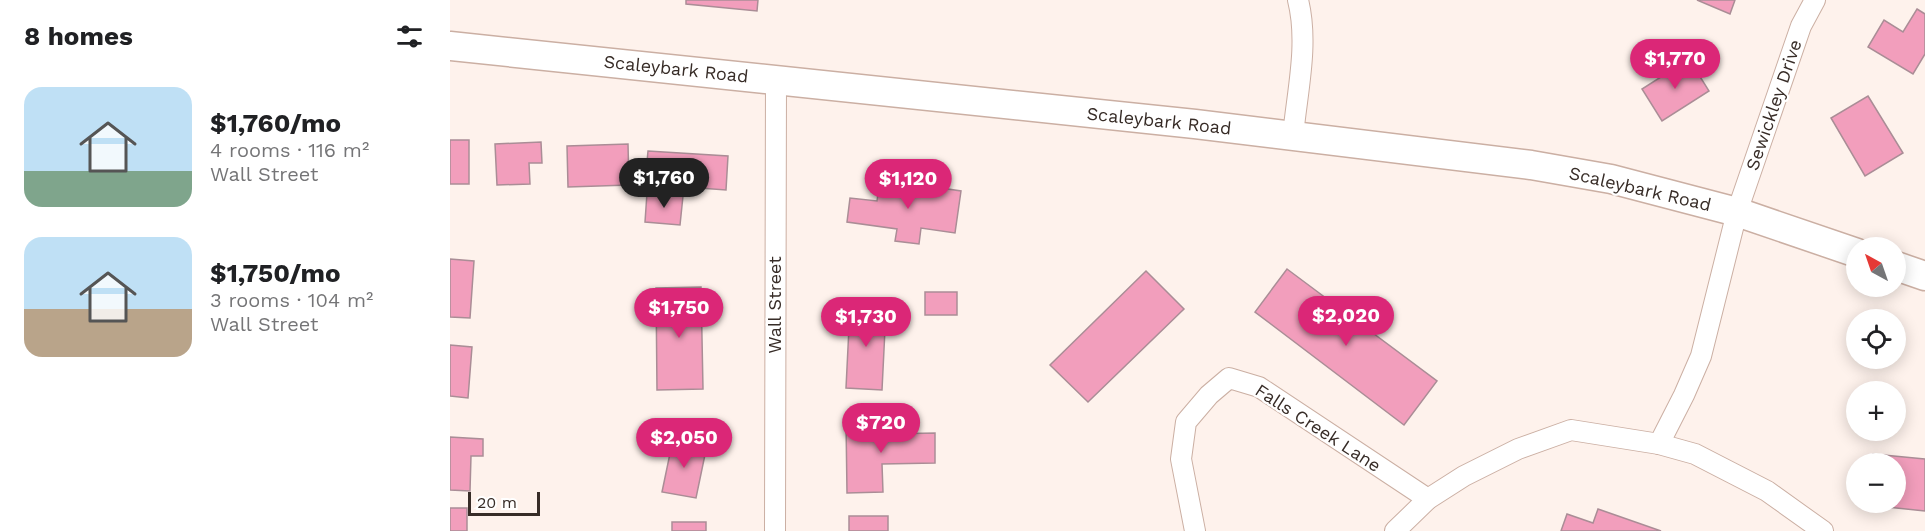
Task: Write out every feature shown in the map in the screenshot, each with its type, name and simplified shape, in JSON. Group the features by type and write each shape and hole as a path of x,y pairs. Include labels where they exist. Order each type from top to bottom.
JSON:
{"street":[{"path":"1293,136 1303,42 1302,15 1298,0"},
{"name":"Sewickley Drive","path":"1737,212 1801,26 1815,0"},
{"name":"Scaleybark Road","path":"450,46 776,79 1293,136 1531,165 1611,179 1737,212 1846,249"},
{"name":"Wall Street","path":"775,531 776,79"},
{"path":"1659,444 1684,396 1701,356 1737,212"},
{"path":"1906,269 1925,276"},
{"name":"Falls Creek Lane","path":"1195,531 1181,459 1186,422 1209,395 1229,378 1259,387 1428,499"},
{"path":"1395,531 1428,499 1464,476 1518,450 1571,430 1659,444 1695,453 1767,491 1798,524 1823,531"}],"building":[{"path":"686,0 758,0 757,11 686,4"},
{"path":"1697,0 1735,0 1730,14"},
{"path":"1917,9 1925,14 1925,54 1913,74 1868,47 1884,20 1903,32"},
{"path":"1689,59 1709,91 1662,121 1642,89"},
{"path":"1868,96 1903,153 1865,176 1831,118"},
{"path":"450,140 469,140 469,184 450,184"},
{"path":"541,142 542,163 529,163 530,184 497,185 495,144"},
{"path":"628,144 629,185 568,187 567,146"},
{"path":"648,151 728,156 726,190 645,184"},
{"path":"880,179 961,191 955,233 921,228 919,244 895,241 897,229 847,222 850,198 877,201"},
{"path":"647,193 683,196 680,225 645,222"},
{"path":"450,259 474,261 470,318 450,317"},
{"path":"1287,269 1437,381 1404,425 1255,312"},
{"path":"1146,271 1184,309 1088,402 1050,365"},
{"path":"701,287 703,389 657,390 656,288"},
{"path":"925,292 957,292 957,315 925,315"},
{"path":"850,307 886,309 882,390 846,388"},
{"path":"450,345 472,347 468,398 450,396"},
{"path":"846,422 882,422 882,434 935,433 935,463 882,464 883,492 847,493"},
{"path":"450,437 483,439 483,456 471,456 470,491 450,490"},
{"path":"673,439 707,445 696,498 662,492"},
{"path":"1906,457 1925,459 1925,511 1906,509"},
{"path":"450,508 467,508 467,531 450,531"},
{"path":"1598,509 1661,531 1561,531 1567,514 1593,523"},
{"path":"849,516 888,516 888,531 849,531"},
{"path":"672,522 706,522 706,531 672,531"}]}
